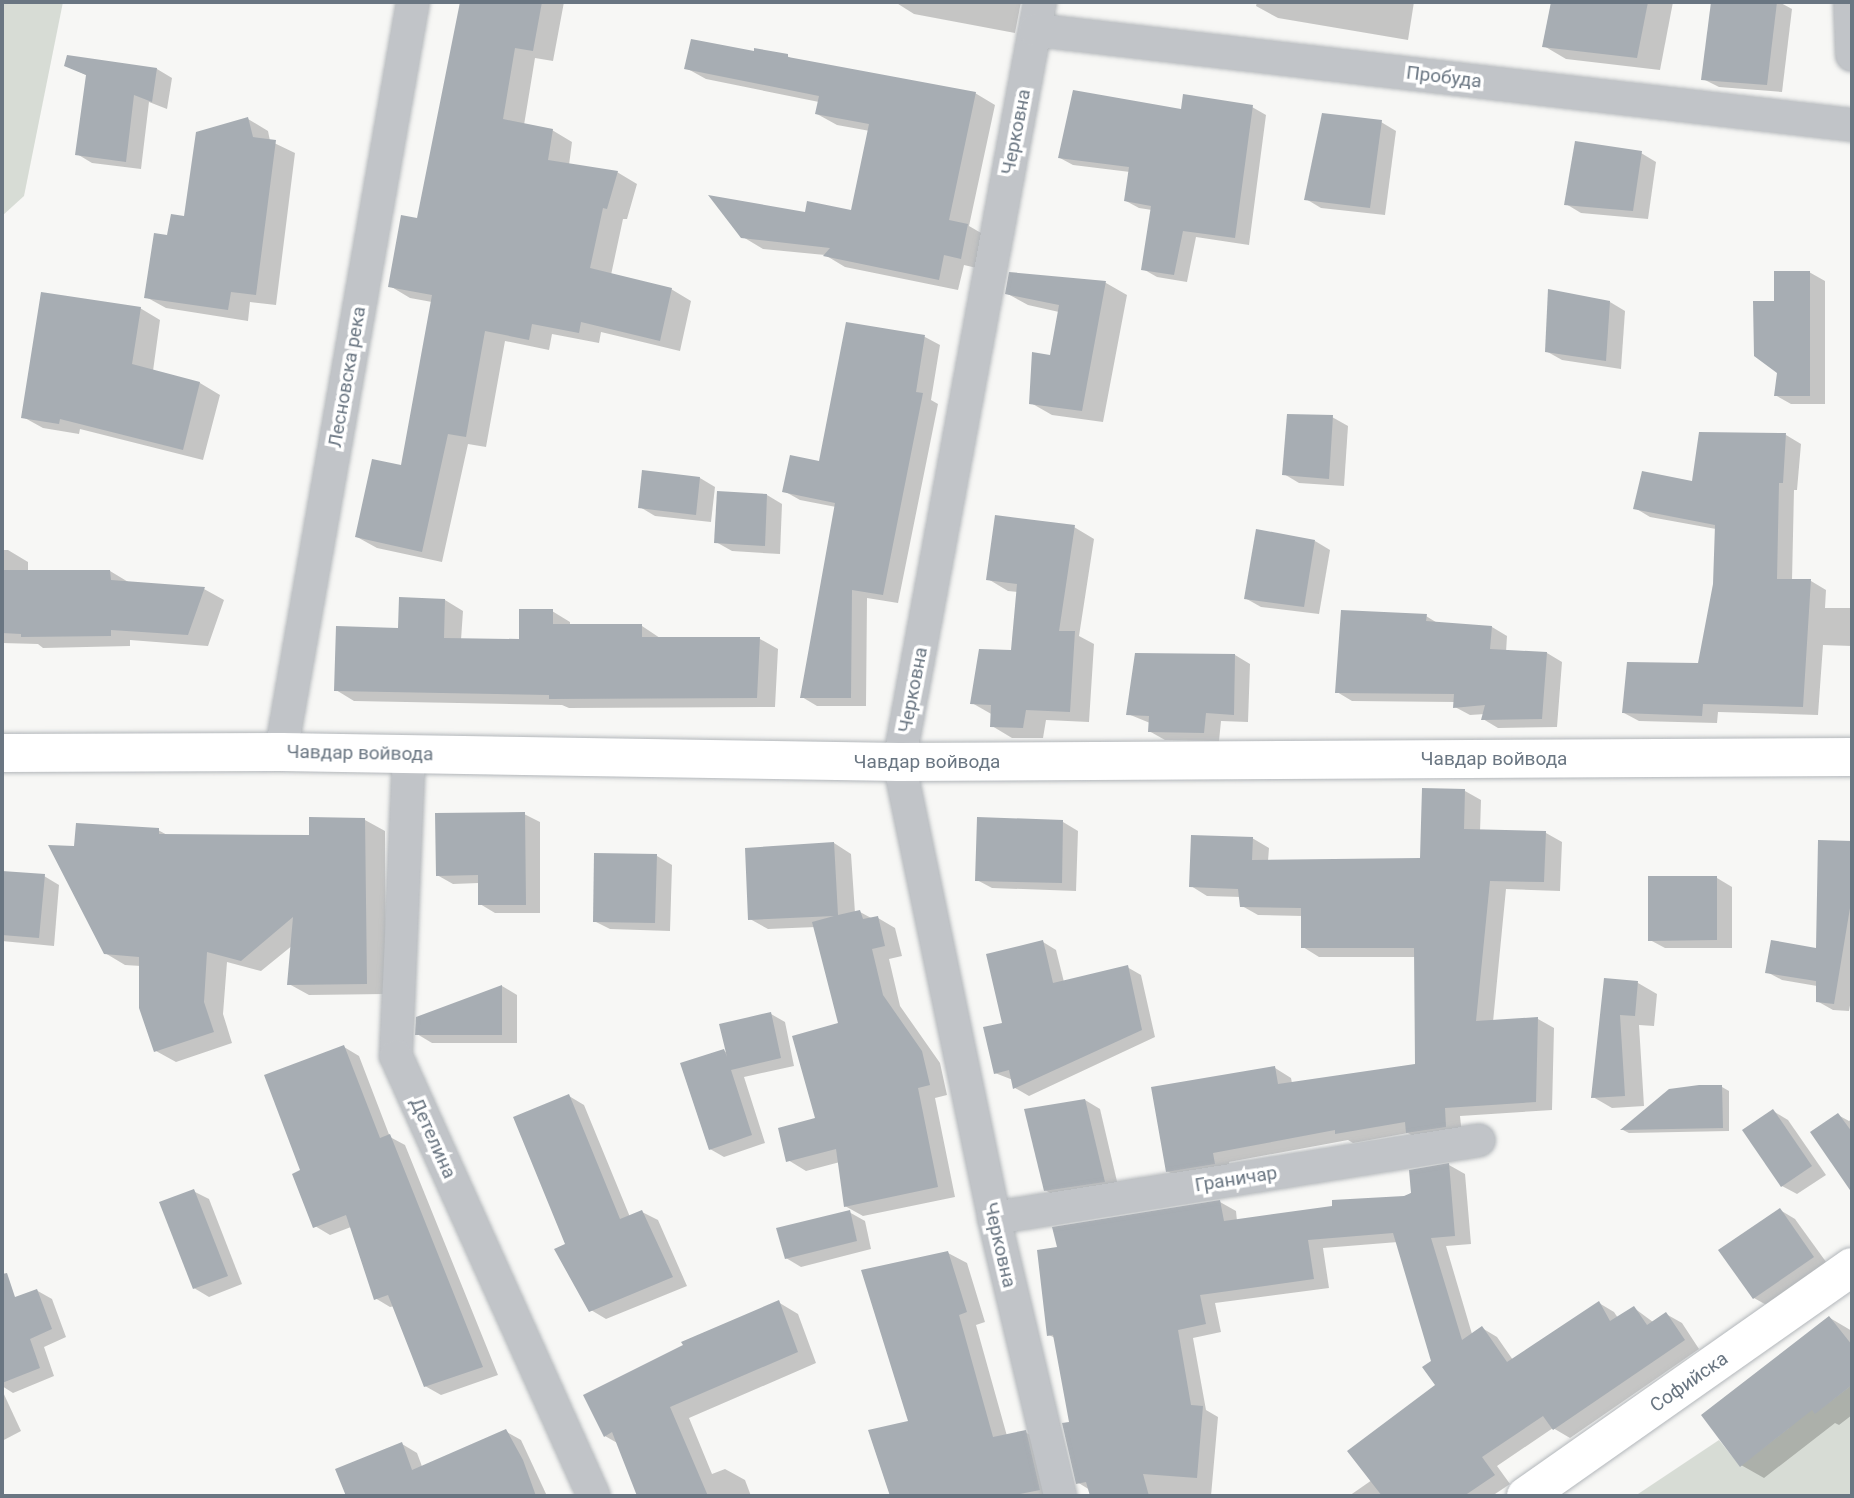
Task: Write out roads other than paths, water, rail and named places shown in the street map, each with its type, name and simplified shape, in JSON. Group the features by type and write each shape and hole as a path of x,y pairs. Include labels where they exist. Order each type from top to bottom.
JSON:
{"street":[{"name":"Лесновска река","path":"281,752 412,2"},
{"path":"1850,2 1852,55"},
{"name":"Пробуда","path":"1037,16 1852,124"},
{"name":"Черковна","path":"1037,16 899,762 994,1219 1060,1496"},
{"path":"1852,739 1852,757"},
{"name":"Чавдар войвода","path":"2,753 281,752 899,762 1852,757"},
{"name":"Детелина","path":"410,754 396,1056 594,1496"},
{"name":"Граничар","path":"994,1219 1479,1140"},
{"name":"Софийска","path":"1526,1496 1852,1267"}]}
